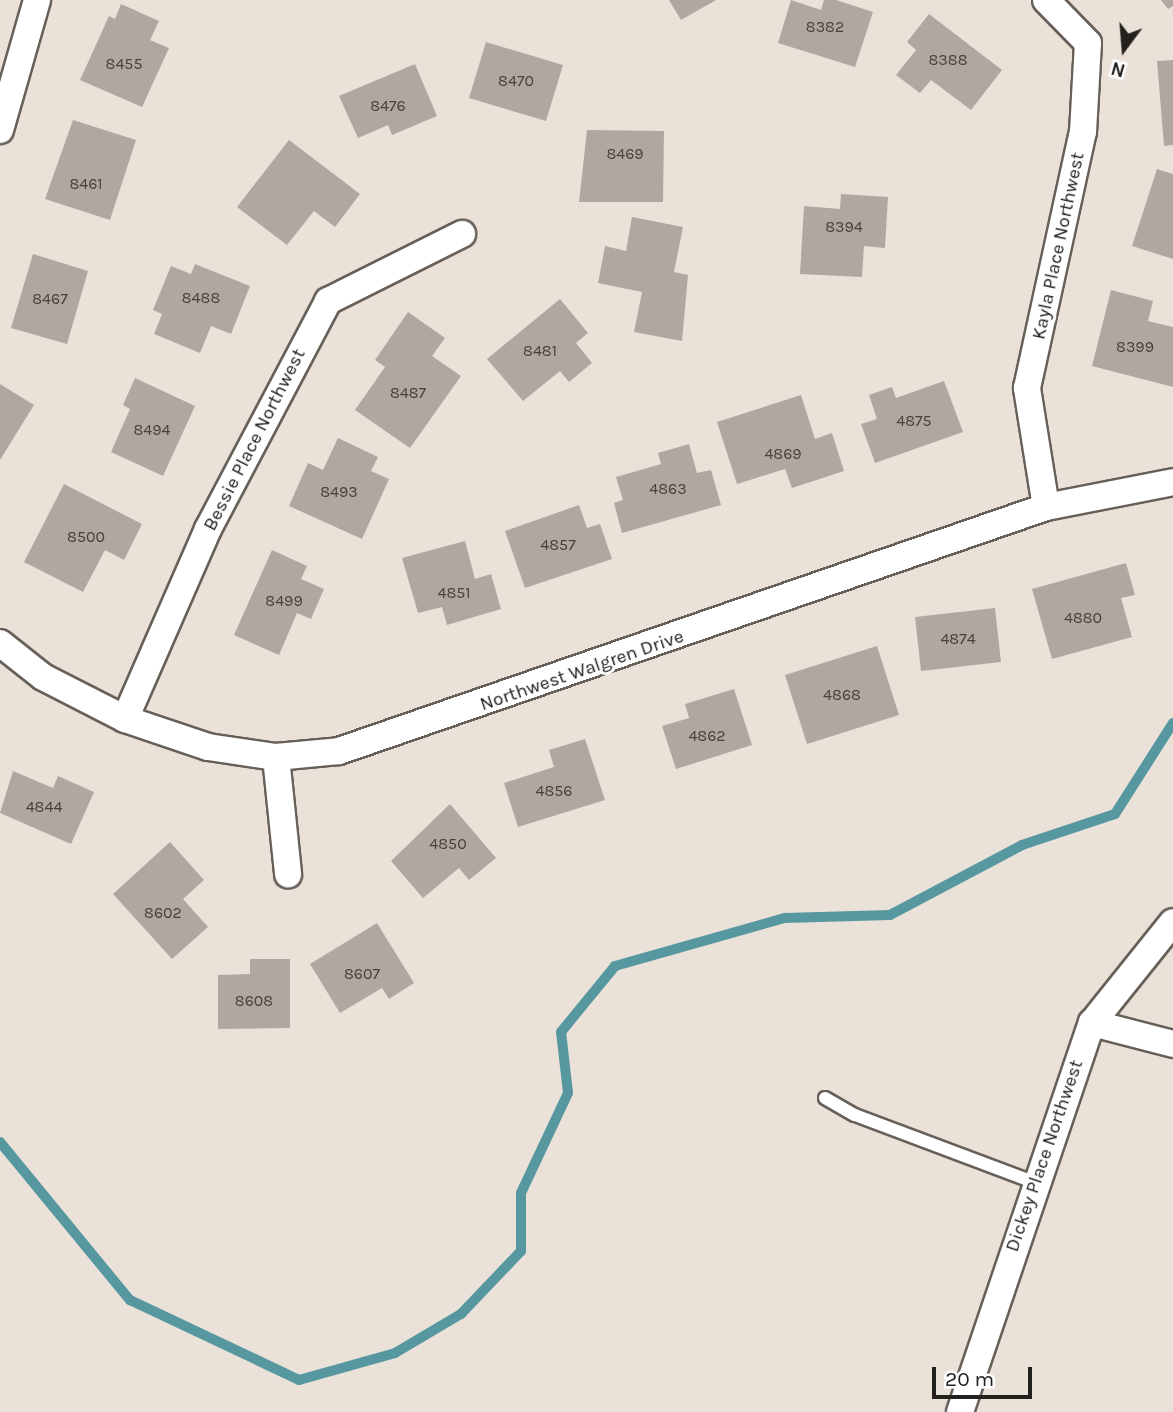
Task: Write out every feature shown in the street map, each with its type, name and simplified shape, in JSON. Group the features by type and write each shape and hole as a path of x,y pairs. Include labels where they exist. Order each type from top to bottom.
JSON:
{"street":[{"path":"0,130 37,0"},
{"name":"Kayla Place Northwest","path":"1046,0 1087,43 1083,132 1027,388 1046,507"},
{"name":"Bessie Place Northwest","path":"125,719 208,529 328,301 462,234"},
{"name":"Northwest Walgren Drive","path":"0,643 44,677 125,719 208,747 276,757 339,751 482,705 1046,507 1173,482"},
{"path":"276,757 288,874"},
{"name":"Dickey Place Northwest","path":"960,1412 1092,1023 1173,922"},
{"path":"1092,1023 1173,1044"}],"lane":[{"path":"825,1098 855,1115 1036,1183"}],"building":[{"path":"669,0 716,0 681,20"},
{"path":"791,0 821,10 824,0 836,0 873,12 855,67 778,43"},
{"path":"1161,0 1173,0 1173,6 1168,9"},
{"path":"121,4 159,21 150,40 169,48 142,107 80,80 109,16 115,19"},
{"path":"929,14 1002,70 971,110 931,80 920,93 896,75 916,50 907,42"},
{"path":"486,42 563,65 546,121 469,98"},
{"path":"1173,60 1173,145 1164,146 1157,61"},
{"path":"415,64 437,116 392,135 388,125 358,138 339,96"},
{"path":"73,120 136,140 110,220 45,199"},
{"path":"587,130 664,131 663,202 579,202"},
{"path":"289,140 360,194 335,227 314,211 287,245 237,207"},
{"path":"1157,169 1173,174 1173,259 1132,246"},
{"path":"841,194 888,197 885,248 864,246 862,277 800,274 804,206 840,209"},
{"path":"632,217 683,227 674,272 688,275 682,341 634,332 642,292 598,283 605,246 626,251"},
{"path":"33,254 88,271 67,344 11,328"},
{"path":"195,264 250,286 231,334 211,326 200,353 154,334 162,314 153,310 171,266 191,274"},
{"path":"1111,290 1153,301 1148,321 1173,327 1173,387 1092,366"},
{"path":"560,299 588,333 576,343 592,363 569,382 560,371 523,401 487,359"},
{"path":"408,312 445,338 432,356 461,376 410,448 355,410 385,367 375,360"},
{"path":"135,378 195,406 163,476 111,452 130,409 123,405"},
{"path":"944,381 963,432 875,463 861,424 877,419 869,395 892,387 896,398"},
{"path":"0,384 34,405 0,460"},
{"path":"801,395 815,439 832,433 844,471 792,488 785,469 737,484 717,422"},
{"path":"338,438 378,457 371,471 389,479 362,539 289,506 308,463 323,470"},
{"path":"689,444 697,473 711,470 721,505 622,533 614,503 623,500 616,477 661,464 658,453"},
{"path":"64,484 142,524 124,560 105,550 83,592 24,562"},
{"path":"579,505 587,528 600,524 612,559 525,588 505,531"},
{"path":"465,541 475,579 491,574 501,609 447,625 442,607 418,613 402,558"},
{"path":"272,550 307,566 301,579 324,589 311,619 297,613 279,655 234,635"},
{"path":"1126,563 1135,595 1121,598 1132,637 1052,659 1032,589"},
{"path":"995,608 1001,662 921,671 915,617"},
{"path":"877,646 899,715 807,744 785,675"},
{"path":"734,689 752,745 676,769 662,726 689,718 685,704"},
{"path":"585,739 605,800 518,827 504,783 554,767 549,750"},
{"path":"13,771 53,788 58,776 94,792 71,844 0,813"},
{"path":"450,804 496,858 469,880 459,868 423,898 391,861"},
{"path":"170,842 204,880 183,899 208,927 172,959 113,894"},
{"path":"377,923 414,983 389,999 382,988 340,1013 310,964"},
{"path":"250,959 290,959 290,1028 218,1029 218,975 250,974"}],"waterway":[{"path":"0,1142 130,1300 299,1380 395,1353 461,1314 521,1251 521,1193 568,1093 561,1032 615,966 785,918 890,915 1022,845 1115,814 1173,723"}]}
